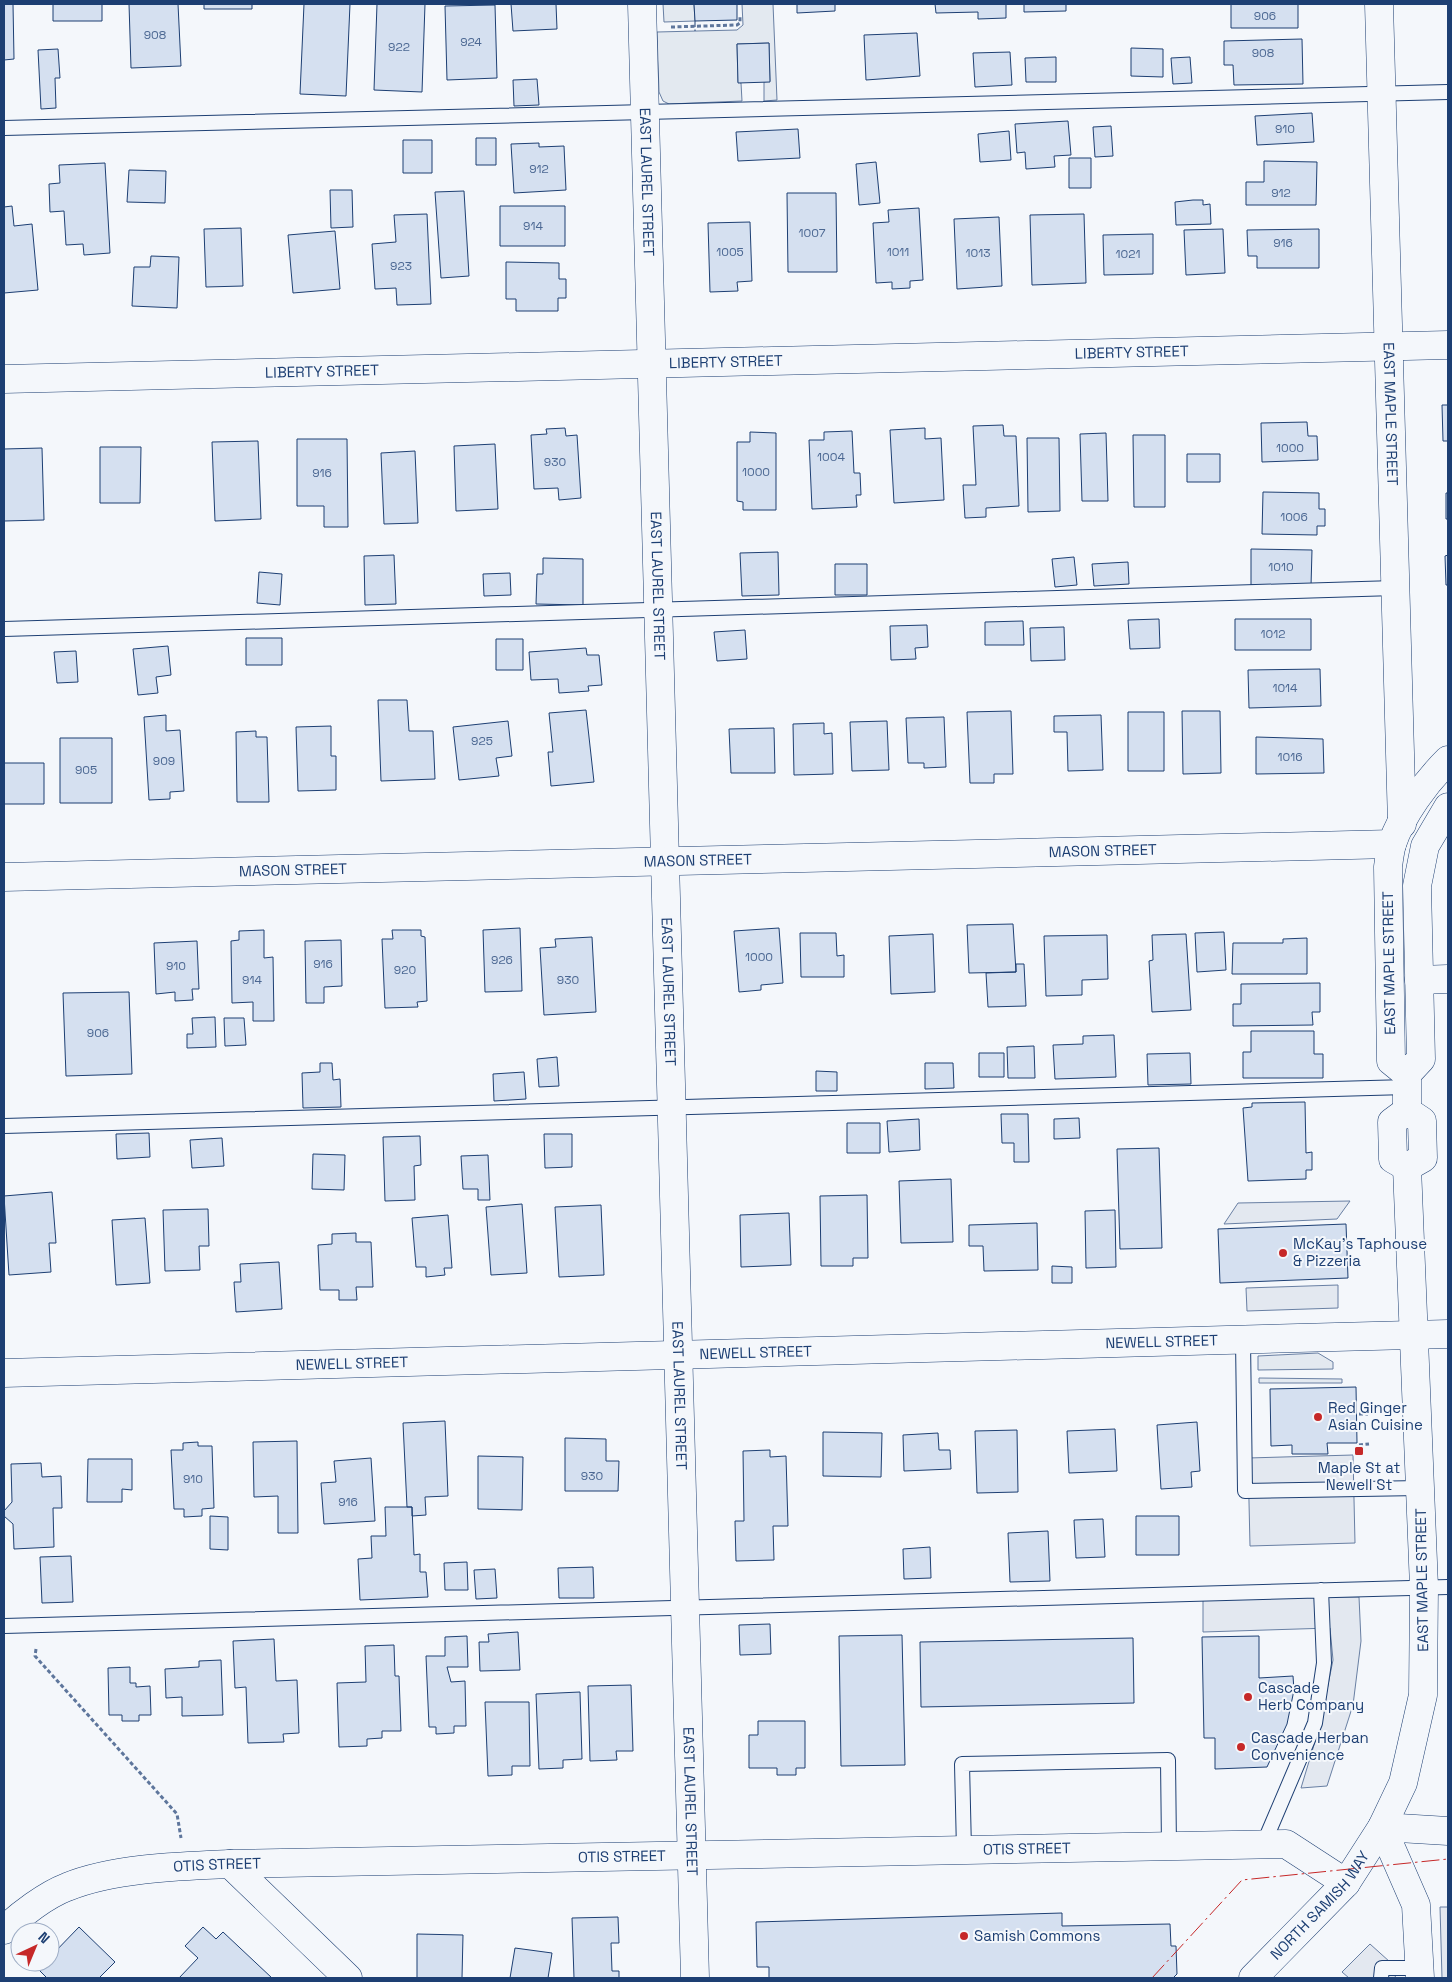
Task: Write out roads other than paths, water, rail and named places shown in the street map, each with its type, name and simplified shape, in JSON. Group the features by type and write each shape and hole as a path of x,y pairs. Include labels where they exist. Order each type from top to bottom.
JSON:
{"street":[{"name":"EAST LAUREL STREET","path":"642,4 695,1978"},
{"name":"EAST MAPLE STREET","path":"1378,4 1395,588 1397,834 1387,889 1391,1060 1422,1121 1423,1158 1408,1167 1420,1488 1436,1587 1423,1695 1403,1783 1382,1827"},
{"name":"LIBERTY STREET","path":"4,379 1448,345"},
{"path":"1397,834 1421,793 1448,760"},
{"name":"EAST MAPLE STREET","path":"1407,1091 1421,1059 1417,886 1422,859 1430,835 1448,807"},
{"name":"MASON STREET","path":"4,877 665,861 1397,834"},
{"path":"1419,980 1448,979"},
{"name":"NEWELL STREET","path":"4,1373 1448,1334"},
{"path":"1420,1973 1416,1905 1382,1827 1448,1831"},
{"name":"NORTH SAMISH WAY","path":"1253,1978 1346,1883 1382,1827"},
{"name":"OTIS STREET","path":"14,1922 66,1887 119,1873 230,1864 1286,1844 1346,1883"},
{"path":"230,1864 348,1978"}],"lane":[{"path":"4,128 1448,92"},
{"path":"4,629 1395,588"},
{"path":"4,1126 1407,1091"},
{"path":"1243,1340 1245,1491 1420,1488"},
{"path":"4,1626 1436,1587"},
{"path":"1263,1845 1314,1723 1324,1663 1321,1590"},
{"path":"964,1850 962,1764 1168,1760 1169,1847"},
{"path":"1381,1978 1382,1968 1420,1973"}],"place":[{"name":"McKay’s Taphouse & Pizzeria","path":"1283,1253"},
{"name":"Red Ginger Asian Cuisine","path":"1318,1417"},
{"name":"Maple St at Newell St","path":"1359,1451"},
{"name":"Cascade Herb Company","path":"1248,1697"},
{"name":"Cascade Herban Convenience","path":"1241,1747"},
{"name":"Samish Commons","path":"964,1936"}]}
